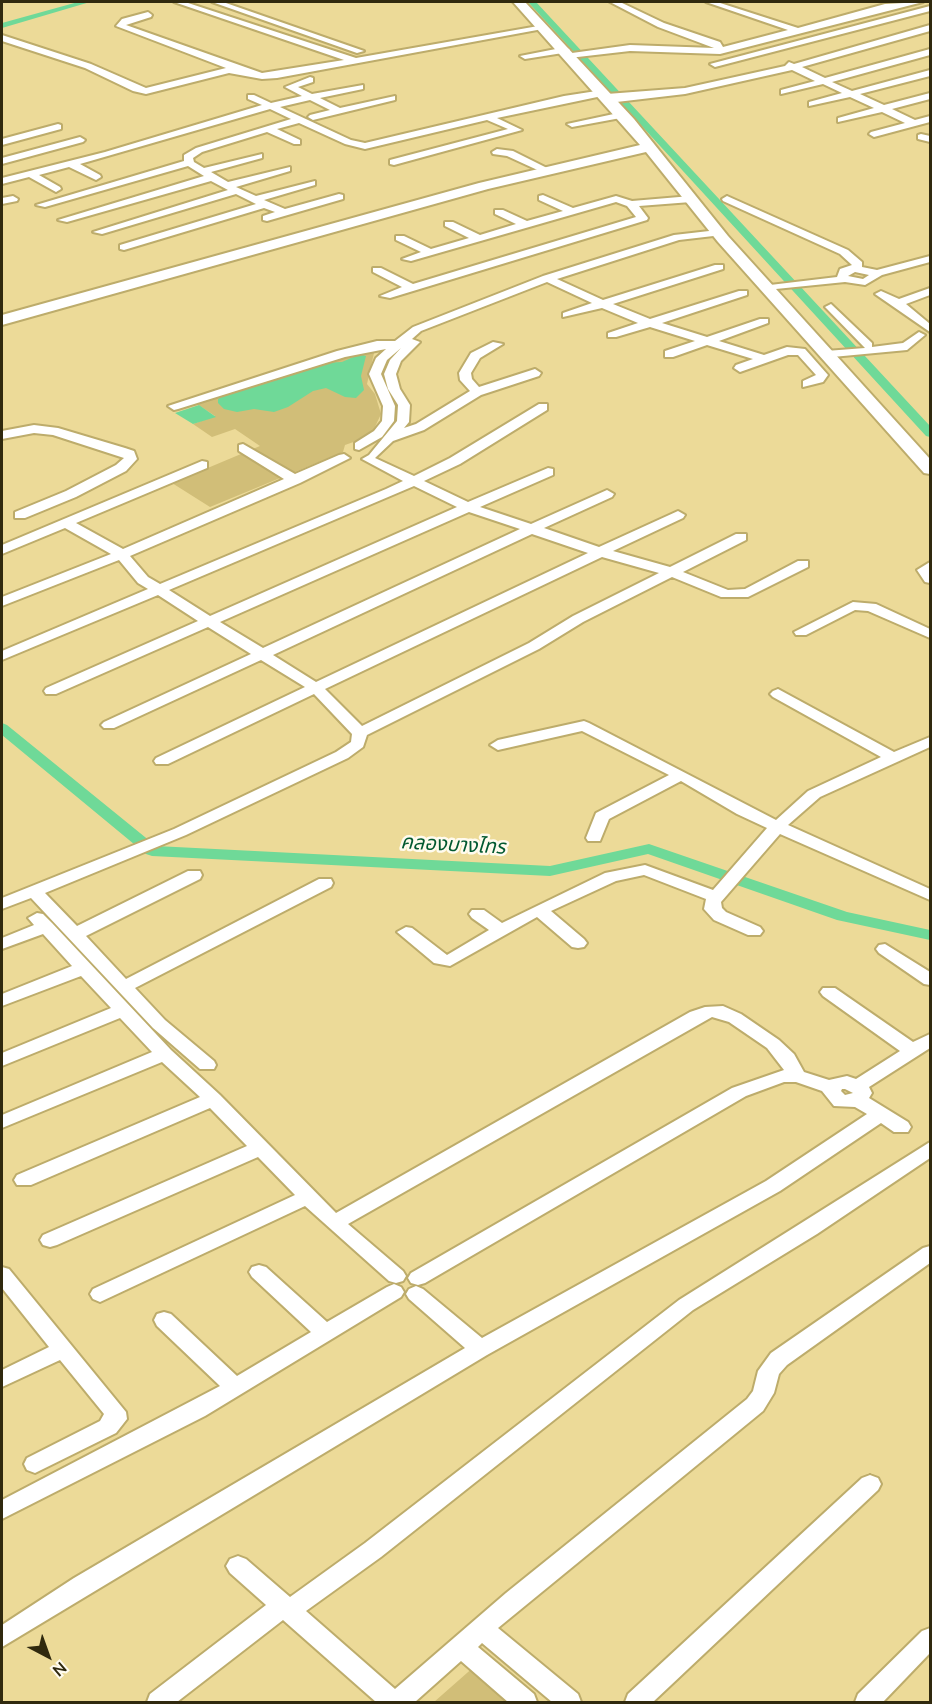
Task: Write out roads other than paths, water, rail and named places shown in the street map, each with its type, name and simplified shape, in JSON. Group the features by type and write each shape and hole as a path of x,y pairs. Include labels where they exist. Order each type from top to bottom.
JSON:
{"street":[{"path":"177,2 358,62"},
{"path":"216,2 379,58"},
{"path":"519,2 572,54 721,236 775,288 826,355 930,469"},
{"path":"614,2 661,25 717,44 720,51"},
{"path":"710,2 799,31"},
{"path":"525,56 594,54 641,47 693,52 720,51 885,7 919,2"},
{"path":"715,64 930,9"},
{"path":"906,14 930,23"},
{"path":"148,15 125,21 120,26 240,70 268,76 544,28"},
{"path":"251,97 348,142 365,146 559,102 685,91 793,67 930,28"},
{"path":"2,38 87,66 140,90 153,90 221,72 240,70"},
{"path":"2,48 17,43"},
{"path":"784,92 930,52"},
{"path":"329,54 347,64"},
{"path":"759,54 793,67 914,123"},
{"path":"812,104 930,74"},
{"path":"335,75 290,85 339,111"},
{"path":"2,173 7,180 71,164 270,106 360,87"},
{"path":"841,120 930,96"},
{"path":"313,117 392,98"},
{"path":"218,108 236,115"},
{"path":"572,124 623,116"},
{"path":"394,162 517,130 490,118"},
{"path":"874,134 930,119"},
{"path":"189,163 188,156 200,150 299,120"},
{"path":"2,142 58,127"},
{"path":"267,128 297,142"},
{"path":"458,129 483,140"},
{"path":"421,138 445,150"},
{"path":"2,161 80,140"},
{"path":"2,320 548,171 649,147"},
{"path":"384,148 406,159"},
{"path":"497,152 509,153 548,171"},
{"path":"63,220 258,156"},
{"path":"40,205 189,163 232,188 284,213"},
{"path":"71,164 96,177"},
{"path":"98,232 286,169"},
{"path":"31,174 56,189"},
{"path":"124,247 311,183"},
{"path":"267,218 339,197"},
{"path":"543,198 571,211"},
{"path":"2,201 13,199"},
{"path":"407,259 616,199 633,206 693,202"},
{"path":"727,199 844,252 858,264 855,269"},
{"path":"386,296 640,220 643,218 633,206"},
{"path":"499,212 524,224"},
{"path":"449,224 478,238"},
{"path":"401,345 390,374 394,389 404,405 403,422 391,438 371,457 355,461 344,458 340,453 342,450 359,446 378,435 388,421 389,406 380,390 375,374 381,358 401,345 551,281 666,245 721,236"},
{"path":"400,238 430,252"},
{"path":"845,279 841,274 855,269 875,273 930,259"},
{"path":"567,315 719,267"},
{"path":"377,270 412,288"},
{"path":"775,288 845,279 858,282 872,281 877,276 875,273"},
{"path":"551,281 600,305 764,359"},
{"path":"898,303 930,291"},
{"path":"612,335 743,293"},
{"path":"826,355 863,349 876,351 907,346 927,332 898,303 881,294"},
{"path":"831,307 863,349"},
{"path":"669,354 764,321"},
{"path":"477,392 466,380 465,373 475,356 497,344"},
{"path":"174,406 349,351 401,345"},
{"path":"740,368 787,351 806,354 822,375 819,379 807,384"},
{"path":"391,438 420,427 477,392 535,373"},
{"path":"2,656 415,482 455,461 543,407"},
{"path":"2,435 34,429 54,431 121,450 129,454 131,459 121,468 71,494 20,515"},
{"path":"359,446 370,448 371,457"},
{"path":"243,448 295,480"},
{"path":"371,457 466,507 600,552 672,572 726,594 741,595 803,564"},
{"path":"2,602 123,554 344,458"},
{"path":"2,550 202,465"},
{"path":"51,691 548,472"},
{"path":"109,725 607,494"},
{"path":"162,761 678,515"},
{"path":"65,523 123,554 130,568 159,590 316,688 360,733"},
{"path":"360,733 534,646 578,619 741,537"},
{"path":"930,566 924,570 930,579"},
{"path":"801,633 853,606 871,608 930,634"},
{"path":"778,694 892,757"},
{"path":"498,745 584,726 681,775 742,811 930,895"},
{"path":"2,904 180,832 342,755 358,744 360,733"},
{"path":"754,931 720,916 712,909 719,895 738,870 778,826 814,794 892,757 930,742"},
{"path":"594,838 602,816 681,775"},
{"path":"406,932 440,959 450,961 539,910 611,877 645,870 719,895"},
{"path":"75,934 194,875"},
{"path":"124,987 325,883"},
{"path":"35,892 159,1024 207,1065"},
{"path":"539,910 578,943"},
{"path":"478,914 502,931"},
{"path":"2,944 41,923 164,1054 213,1099 334,1223 480,1349"},
{"path":"885,949 930,980"},
{"path":"2,1000 84,968"},
{"path":"829,992 913,1051"},
{"path":"2,1060 123,1010"},
{"path":"334,1223 506,1122 704,1013 723,1012 735,1018 788,1058 797,1076"},
{"path":"858,1093 930,1040"},
{"path":"2,1122 164,1054"},
{"path":"2,1510 197,1410 406,1285 739,1092 765,1081 797,1076 833,1088 847,1082 880,1115 901,1127"},
{"path":"24,1180 213,1099"},
{"path":"2,1637 82,1585 480,1349 773,1186 880,1115"},
{"path":"50,1240 260,1148"},
{"path":"159,1702 286,1608 373,1550 693,1300 810,1229 930,1149"},
{"path":"100,1294 309,1196"},
{"path":"238,1566 395,1702 481,1628 755,1405 763,1393 769,1371 779,1359 930,1253"},
{"path":"259,1272 326,1333"},
{"path":"3,1278 115,1412 116,1419 108,1427 35,1464"},
{"path":"164,1320 235,1387"},
{"path":"2,1378 64,1349"},
{"path":"637,1702 870,1484"},
{"path":"481,1628 569,1702"},
{"path":"867,1702 930,1638"},
{"path":"460,1647 525,1702"}],"waterway":[{"path":"2,26 86,2"},
{"path":"532,2 930,433"},
{"name":"คลองบางไทร","path":"2,728 152,851 550,871 649,849 843,916 930,935"}]}
